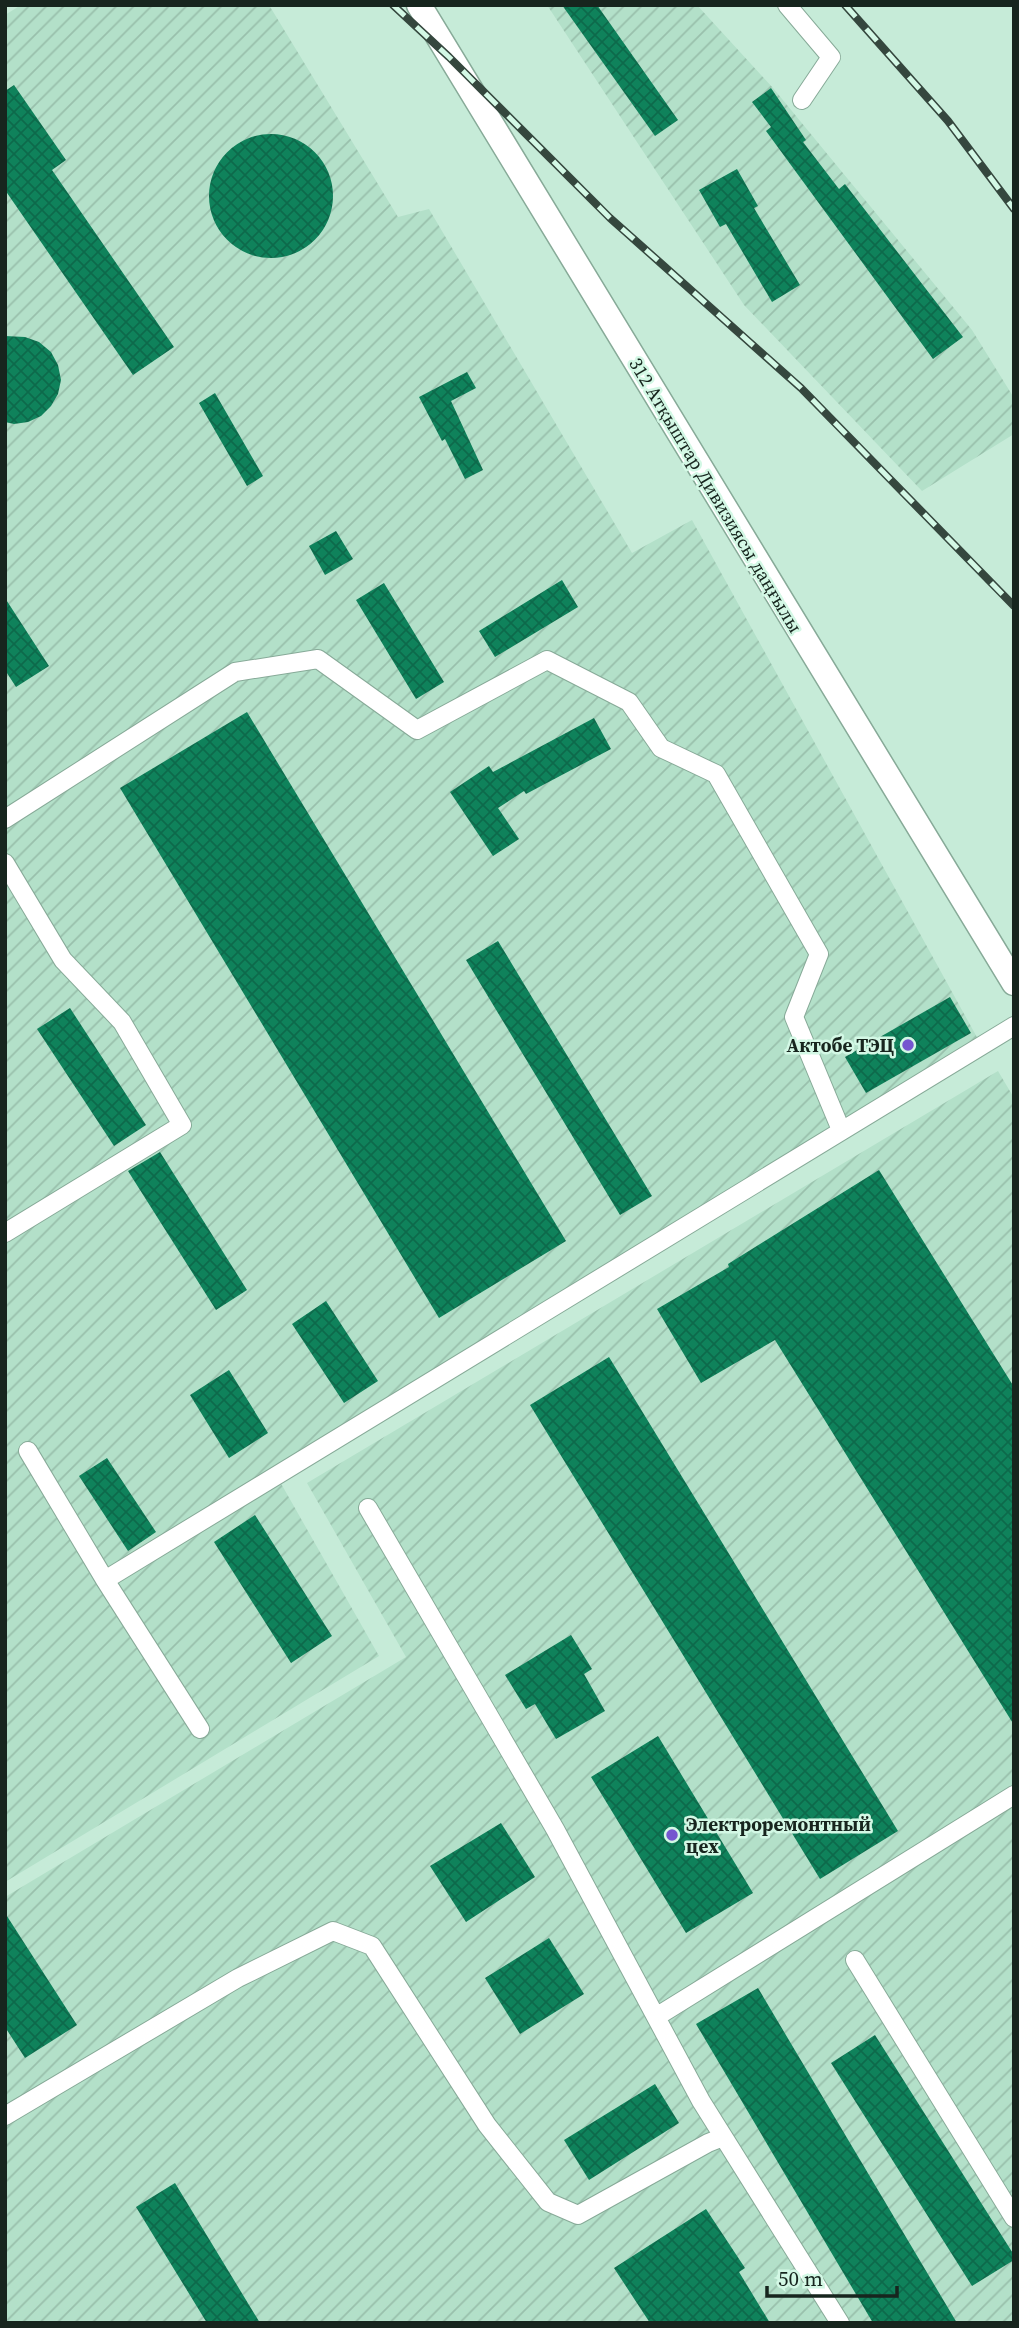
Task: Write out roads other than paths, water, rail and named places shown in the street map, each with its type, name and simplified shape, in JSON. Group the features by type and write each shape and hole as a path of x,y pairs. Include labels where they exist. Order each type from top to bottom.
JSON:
{"highway":[{"name":"312 Атқыштар Дивизиясы даңғылы","path":"419,5 1014,984"}],"lane":[{"path":"787,5 831,57 802,100"},
{"path":"5,819 235,672 318,659 417,730 547,660 629,702 661,748 716,774 819,954 794,1017 841,1130"},
{"path":"5,863 62,960 122,1022 182,1125 5,1233"},
{"path":"104,1580 1014,1026"},
{"path":"28,1451 104,1580 201,1729"},
{"path":"368,1508 555,1829 701,2101 840,2323"},
{"path":"656,2017 1014,1795"},
{"path":"5,2116 238,1978 333,1931 372,1946 487,2125 548,2202 578,2216 723,2137"},
{"path":"855,1960 1014,2218"}],"railway":[{"path":"393,5 449,57 610,218 801,388 1014,606"},
{"path":"845,5 948,121 1014,209"}],"place":[{"name":"Актобе ТЭЦ","path":"908,1045"},
{"name":"Электроремонтный цех","path":"672,1835"}]}
